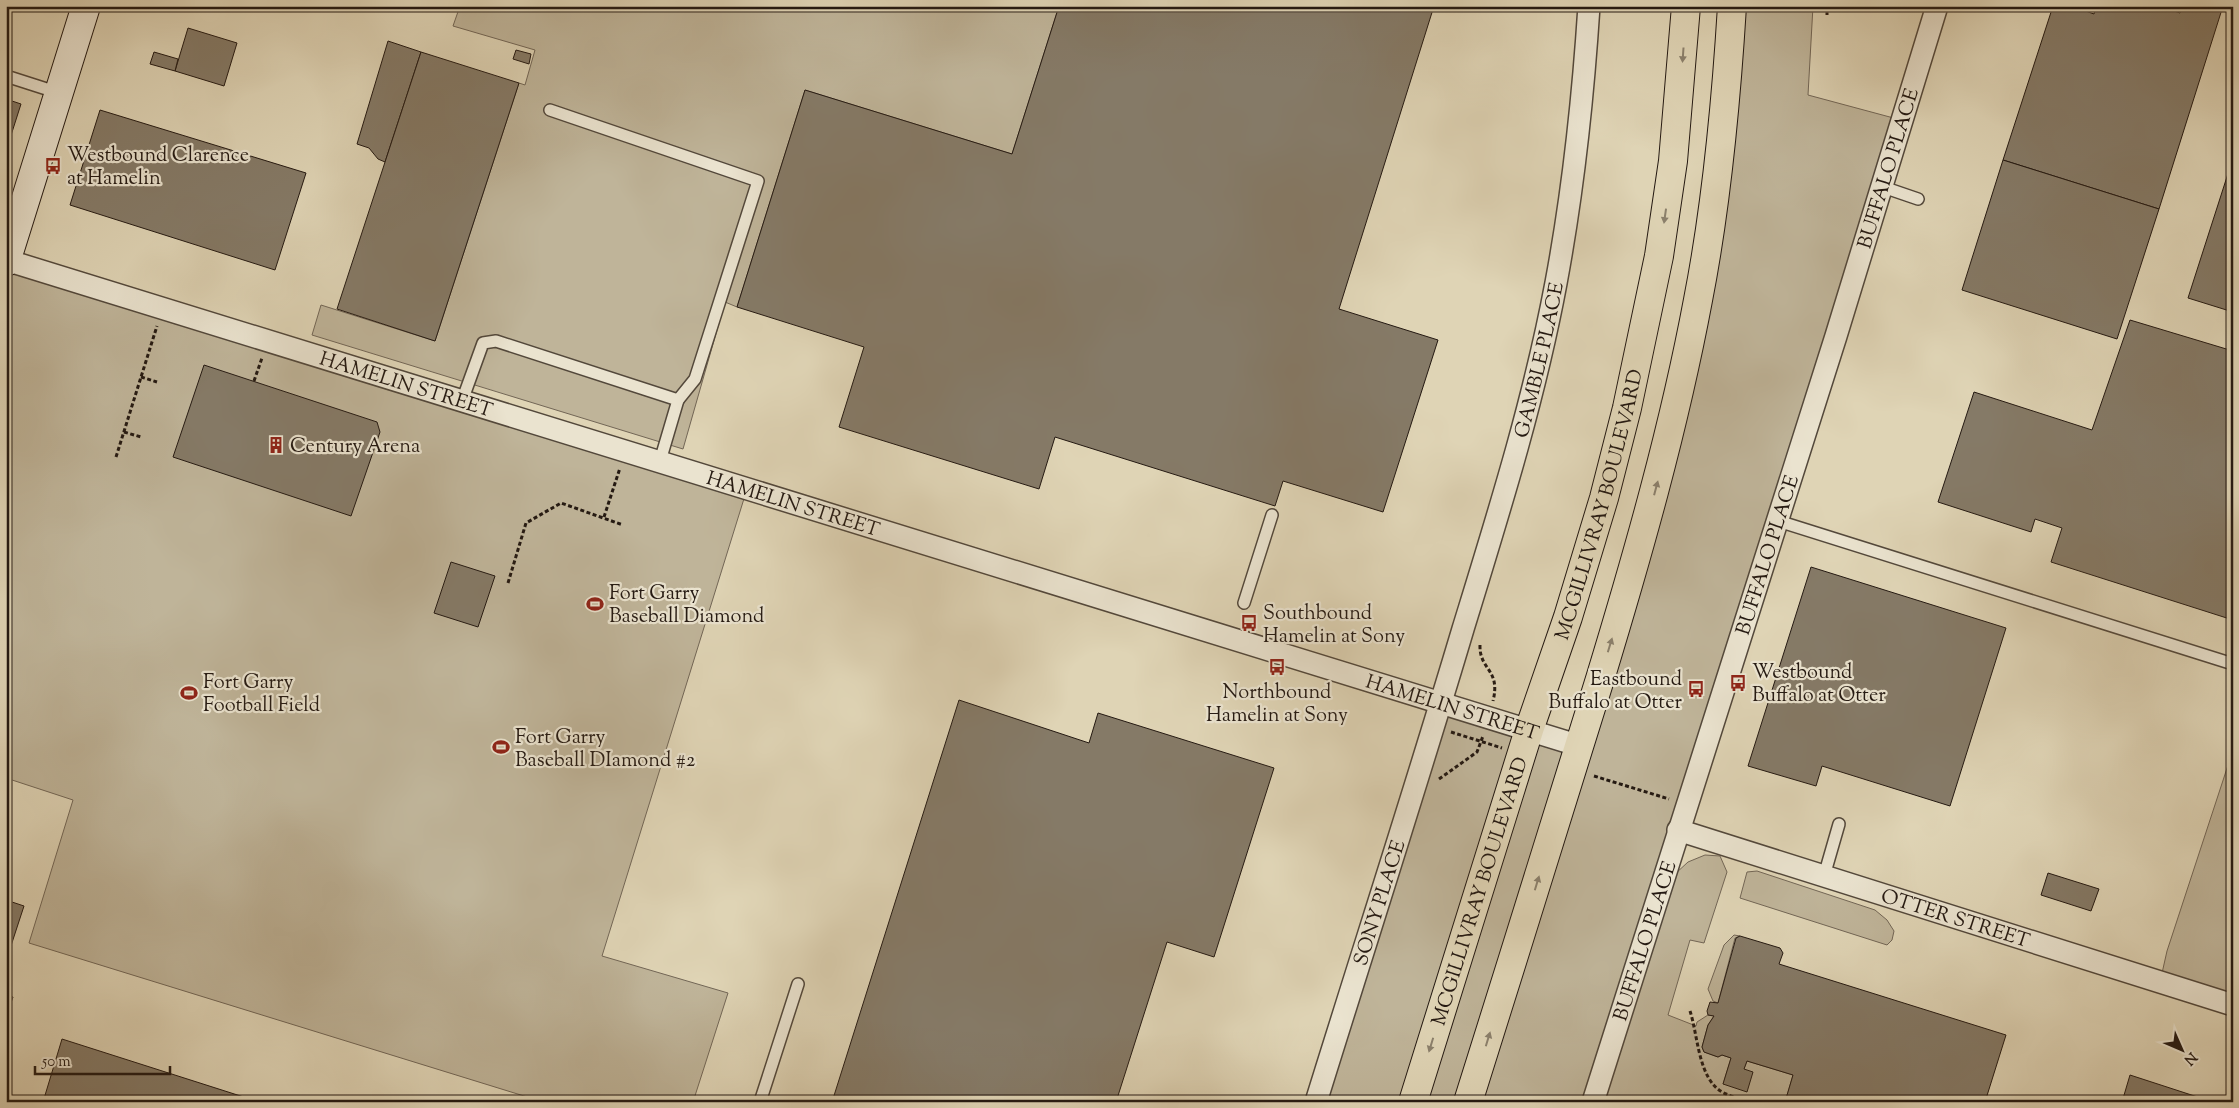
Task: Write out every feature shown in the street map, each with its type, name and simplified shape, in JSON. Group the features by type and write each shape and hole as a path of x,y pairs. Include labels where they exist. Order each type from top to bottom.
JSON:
{"main road":[{"name":"MCGILLIVRAY BOULEVARD","path":"1414,1102 1529,730 1568,618 1604,498 1645,328 1673,161 1686,6"},
{"path":"1468,1102 1580,746 1640,547 1684,373 1712,217 1723,122 1732,6"}],"street":[{"path":"6,261 86,6"},
{"name":"GAMBLE PLACE","path":"1441,703 1510,475 1535,381 1554,292 1579,130 1589,6"},
{"name":"BUFFALO PLACE","path":"1593,1102 1686,804 1778,521 1936,6"},
{"name":"HAMELIN STREET","path":"6,261 1580,746"},
{"name":"SONY PLACE","path":"1316,1102 1441,703"},
{"name":"OTTER STREET","path":"1678,830 2233,1005"}],"lane":[{"path":"6,76 59,93"},
{"path":"550,110 758,181 695,378 678,400 660,461"},
{"path":"1880,186 1918,199"},
{"path":"462,400 483,343 496,341 678,400"},
{"path":"1244,603 1272,515"},
{"path":"1778,521 2233,664"},
{"path":"1824,876 1839,824"},
{"path":"760,1102 798,984"}],"path":[{"path":"1827,6 1827,15"},
{"path":"116,457 162,308"},
{"path":"141,377 157,382"},
{"path":"124,432 141,437"},
{"path":"604,517 626,451"},
{"path":"508,583 526,523 561,503 604,517 623,526"},
{"path":"1434,727 1482,740 1505,750"},
{"path":"1436,784 1440,777 1477,752 1482,740"},
{"path":"1589,774 1686,804"},
{"path":"1690,1011 1696,1029 1696,1044 1715,1086 1725,1094 1752,1102"}],"shaded area":[{"path":"460,6 1059,6 1012,154 805,90 737,307 725,302 683,449 312,335 321,305 435,341 519,83 525,85 535,50 453,26"},
{"path":"1732,6 1813,6 1808,95 1901,120 1593,1102 1316,1102 1441,703 1579,746 1658,481"},
{"path":"6,262 747,489 602,956 728,993 693,1102 537,1102 537,1100 29,943 73,800 6,778"},
{"path":"2233,750 2233,1005 2160,982 2167,951"},
{"path":"1705,855 1720,856 1727,872 1704,943 1690,940 1668,1015 1696,1026 1697,1022 1708,1015 1714,1016 1708,1025 1702,1047 1704,1052 1718,1057 1722,1055 1731,1058 1723,1084 1744,1069 1747,1061 1793,1075 1785,1102 1604,1102 1675,874 1688,862"},
{"path":"1757,871 1875,910 1887,920 1894,931 1892,940 1887,945 1740,898 1747,872"},
{"path":"1734,935 1740,936 1735,938 1718,1003 1713,1001 1708,989 1724,945"}],"building":[{"path":"1059,6 1434,6 1339,309 1438,340 1383,512 1283,481 1275,506 1055,437 1039,489 839,427 864,347 737,307 805,90 1012,154"},
{"path":"2053,6 2072,6 2094,14 2096,6 2160,6 2180,13 2182,6 2223,6 2159,209 2003,160"},
{"path":"188,28 237,43 224,86 175,71"},
{"path":"388,41 421,52 385,162 378,159 369,148 357,144"},
{"path":"516,50 531,54 529,64 513,59"},
{"path":"154,52 178,59 175,71 150,64"},
{"path":"421,52 519,83 435,341 337,309"},
{"path":"6,99 21,104 6,151"},
{"path":"100,110 306,173 275,270 70,205"},
{"path":"2233,158 2233,312 2188,298"},
{"path":"2003,160 2159,209 2117,339 1962,290"},
{"path":"2130,320 2233,351 2233,620 2051,562 2062,528 2035,519 2031,532 1938,502 1974,392 2092,430"},
{"name":"Century Arena","path":"204,365 377,422 380,432 351,516 173,457"},
{"path":"451,562 495,576 478,627 434,613"},
{"path":"1811,567 2006,628 1950,806 1822,766 1816,786 1748,766"},
{"path":"959,700 1089,743 1098,713 1274,768 1214,957 1167,942 1116,1102 832,1102"},
{"path":"2048,873 2099,889 2091,911 2041,895"},
{"path":"6,900 24,906 6,961"},
{"path":"1740,936 1780,948 1783,953 1779,964 2006,1035 1985,1102 1785,1102 1793,1075 1747,1061 1744,1069 1753,1072 1747,1092 1723,1084 1731,1058 1722,1055 1718,1057 1704,1052 1702,1047 1708,1025 1714,1016 1708,1015 1707,1011 1710,1002 1718,1003 1736,938"},
{"path":"6,995 13,997 6,1018"},
{"path":"62,1039 250,1099 250,1102 43,1102"},
{"path":"2130,1075 2213,1102 2122,1102"}],"place":[{"name":"Westbound Clarence at Hamelin","path":"53,166"},
{"name":"Century Arena","path":"276,445"},
{"name":"Fort Garry Baseball Diamond","path":"595,604"},
{"name":"Southbound Hamelin at Sony","path":"1249,623"},
{"name":"Northbound Hamelin at Sony","path":"1277,667"},
{"name":"Westbound Buffalo at Otter","path":"1738,683"},
{"name":"Eastbound Buffalo at Otter","path":"1696,689"},
{"name":"Fort Garry Football Field","path":"189,693"},
{"name":"Fort Garry Baseball DIamond #2","path":"501,747"}]}
